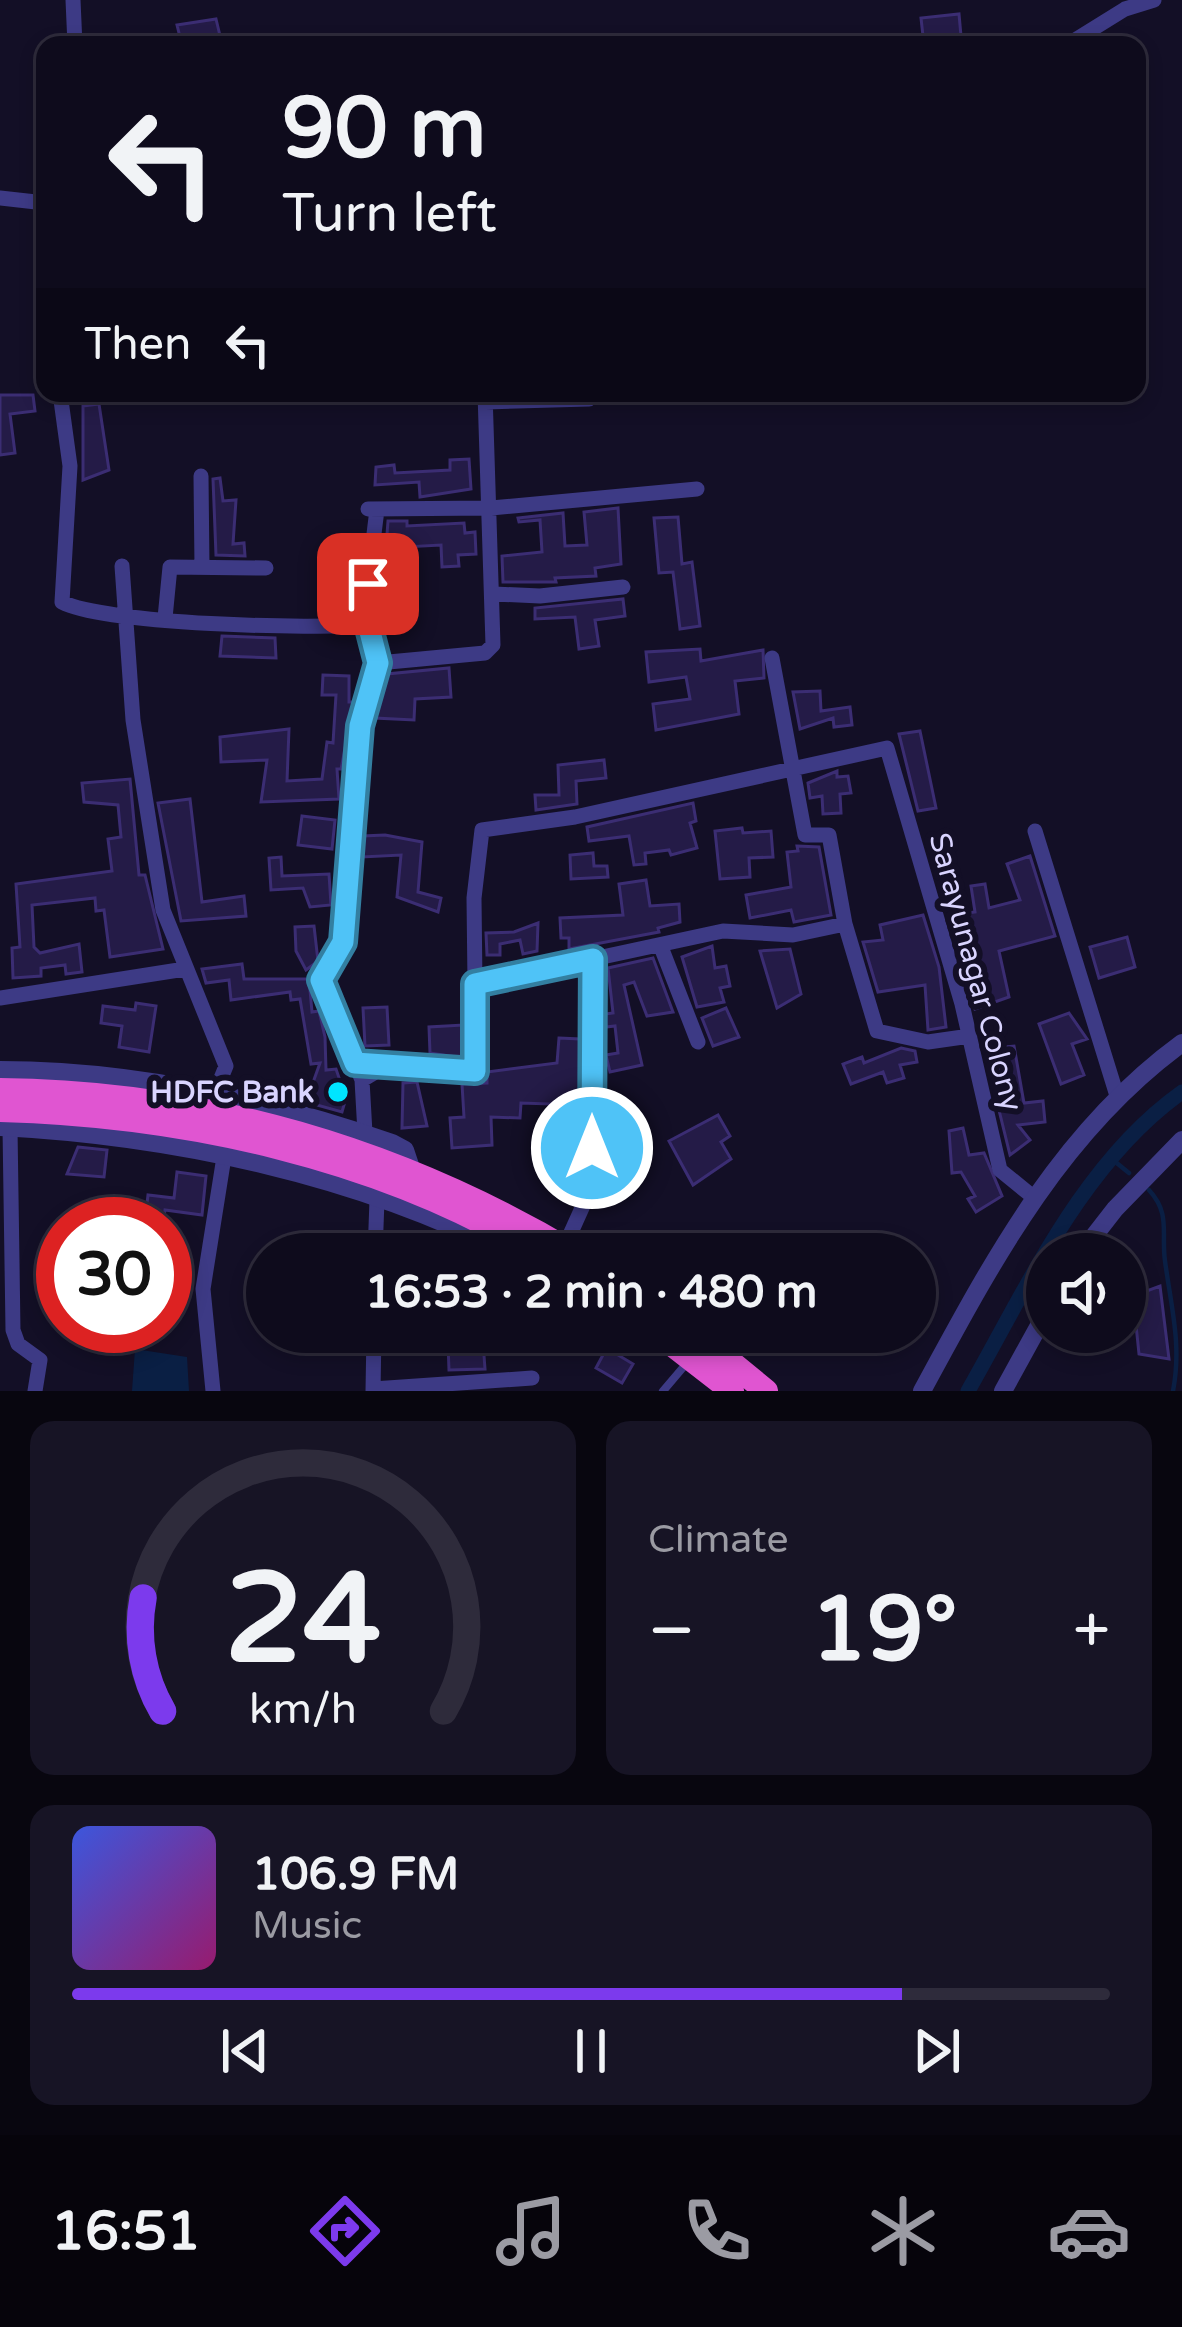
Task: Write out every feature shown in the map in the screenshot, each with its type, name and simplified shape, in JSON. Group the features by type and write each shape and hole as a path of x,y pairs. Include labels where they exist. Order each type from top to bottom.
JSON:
{"highway":[{"path":"0,1090 73,1091 198,1107 361,1150 494,1206 540,1233"},
{"path":"3,1122 113,1116 265,1145 386,1182 494,1233"},
{"path":"684,1353 732,1391"},
{"path":"720,1353 766,1391"}],"street":[{"path":"73,0 75,36"},
{"path":"1082,36 1125,9 1154,0"},
{"path":"0,198 36,202"},
{"path":"61,402 70,466 60,597 79,610 165,618 338,628 368,624"},
{"path":"378,663 485,653 493,645 486,402"},
{"path":"201,476 202,568"},
{"path":"365,1133 362,1080 321,980 343,942 360,726 378,663 368,624 373,509 491,508 697,489"},
{"path":"122,566 134,720 163,910 226,1066 215,1093"},
{"path":"165,618 170,567 266,568"},
{"path":"494,594 541,596 623,587"},
{"path":"772,658 805,835 829,835 845,924 877,1031 928,1042 970,1036"},
{"name":"Sarayunagar Colony","path":"794,770 887,748 970,1036 1000,1170 1032,1196"},
{"path":"355,1063 475,1071 474,898 482,830 575,817 794,770"},
{"path":"1035,831 1118,1100"},
{"path":"475,984 723,931 793,934 845,924"},
{"path":"662,946 698,1042"},
{"path":"576,1233 591,1188 593,959"},
{"path":"0,984 0,998 185,969"},
{"path":"922,1391 1032,1196 1118,1100 1182,1043"},
{"path":"362,1080 392,1062"},
{"path":"0,1070 89,1072 215,1093 365,1133 406,1150 412,1171"},
{"path":"35,1391 40,1360 19,1344 14,1330 3,1122 224,1157 377,1199 460,1233"},
{"path":"1097,1233 1182,1140"},
{"path":"213,1391 202,1289 224,1157"},
{"path":"376,1233 377,1199"},
{"path":"1003,1391 1026,1349"},
{"path":"374,1353 373,1390 532,1378"}],"lane":[{"path":"662,1391 691,1358"}],"water":[{"path":"135,1353 187,1357 189,1391 132,1391"}],"building":[{"path":"959,14 961,36 923,36 921,18"},
{"path":"216,19 220,36 180,36 177,25"},
{"path":"0,395 33,395 35,411 10,414 15,453 0,455"},
{"path":"99,404 109,470 83,480 83,406"},
{"path":"469,459 471,489 420,497 419,482 375,485 376,467 394,465 395,473 450,470 450,460"},
{"path":"220,478 223,501 236,500 233,544 244,543 245,556 216,555 213,479"},
{"path":"618,508 621,564 595,568 596,576 503,582 502,556 542,552 540,520 519,522 518,518 563,513 565,546 587,545 584,512"},
{"path":"678,517 682,564 692,562 700,626 680,629 673,572 659,573 654,518"},
{"path":"388,521 407,521 407,526 464,523 465,533 475,532 476,554 458,555 459,566 442,567 441,545 386,548"},
{"path":"623,599 625,616 595,620 599,646 579,649 575,617 535,619 535,608"},
{"path":"222,636 275,638 276,658 220,656"},
{"path":"700,649 701,661 763,650 764,678 735,681 739,714 656,730 653,704 690,699 686,677 649,682 646,652"},
{"path":"449,668 451,697 415,699 414,720 375,718 387,674"},
{"path":"323,675 349,676 349,702 354,702 341,769 337,769 339,799 261,802 267,760 221,762 220,737 289,729 287,781 322,779 327,742 333,743 336,695 322,695"},
{"path":"820,691 821,711 850,707 852,725 834,727 833,718 800,729 793,692"},
{"path":"920,731 936,808 918,811 899,734"},
{"path":"604,760 606,778 576,781 577,804 536,810 535,795 559,795 558,765"},
{"path":"837,771 837,777 848,776 851,793 840,794 841,813 823,814 822,796 810,798 808,783"},
{"path":"130,779 139,875 145,875 163,949 110,957 104,910 96,911 95,898 32,905 34,947 40,953 79,944 82,972 66,974 65,965 41,968 41,976 13,978 12,948 20,947 16,884 112,871 108,839 121,837 118,805 84,802 82,783"},
{"path":"190,799 202,902 244,896 246,916 181,921 158,803"},
{"path":"693,803 696,821 690,823 697,848 671,855 669,850 645,853 646,864 634,865 629,836 589,841 587,827"},
{"path":"302,816 335,820 332,849 298,845"},
{"path":"742,828 743,833 771,831 773,857 749,858 750,877 720,879 715,831"},
{"path":"363,836 422,842 418,892 441,898 438,912 397,897 401,855 362,857"},
{"path":"797,846 819,847 831,915 794,922 791,910 750,918 746,895 791,887 787,852 798,851"},
{"path":"593,853 594,866 607,866 608,877 571,879 570,855"},
{"path":"1030,856 1055,936 999,951 1009,997 975,1009 961,959 959,914 975,912 971,886 985,884 989,908 1020,900 1007,864"},
{"path":"281,857 282,876 329,874 331,905 310,907 303,888 271,890 269,858"},
{"path":"646,880 650,906 679,904 680,922 658,928 659,932 569,949 569,938 561,938 560,918 623,915 619,884"},
{"path":"923,915 939,967 946,1027 928,1030 925,985 878,992 863,942 883,940 880,925"},
{"path":"538,923 537,951 523,954 520,940 500,944 500,955 487,955 486,933 514,932"},
{"path":"314,926 318,961 306,970 296,951 295,927"},
{"path":"1127,937 1135,967 1099,978 1090,947"},
{"path":"712,946 715,968 726,966 730,986 720,988 724,1002 697,1007 682,957"},
{"path":"790,949 801,994 777,1008 760,951"},
{"path":"653,958 673,1012 647,1016 634,982 624,985 642,1065 610,1072 606,1055 618,1053 615,1026 606,1027 605,1014 613,1013 608,968"},
{"path":"242,964 244,979 309,979 312,1012 319,1011 325,1037 326,1070 336,1069 346,1098 342,1112 306,1102 320,1063 311,1064 300,999 291,1000 290,992 231,1000 229,980 206,983 202,969"},
{"path":"136,1003 156,1006 149,1052 119,1047 122,1026 101,1023 103,1006 135,1010"},
{"path":"387,1007 389,1045 365,1046 363,1008"},
{"path":"726,1008 739,1037 713,1046 702,1018"},
{"path":"1069,1013 1087,1039 1072,1044 1084,1075 1061,1084 1039,1024"},
{"path":"463,1025 463,1058 430,1053 429,1027"},
{"path":"559,1038 580,1039 580,1105 521,1103 520,1118 491,1117 492,1145 452,1148 450,1118 464,1117 462,1084 487,1083 487,1072 557,1063"},
{"path":"1014,1046 1024,1103 1043,1101 1045,1122 1018,1125 1030,1140 1010,1155 998,1106 993,1048"},
{"path":"901,1048 915,1051 917,1062 900,1065 904,1078 887,1083 883,1072 851,1084 843,1064 862,1057 864,1063"},
{"path":"417,1082 427,1126 402,1128 403,1083"},
{"path":"718,1115 730,1136 721,1142 731,1159 693,1185 669,1141"},
{"path":"963,1128 969,1155 984,1153 1002,1196 976,1212 968,1199 975,1196 961,1172 952,1173 949,1131"},
{"path":"78,1147 107,1150 104,1177 67,1174"},
{"path":"177,1172 206,1176 202,1215 192,1214 192,1197 174,1197"},
{"path":"1160,1286 1169,1359 1139,1354 1146,1353 1146,1291"},
{"path":"448,1353 484,1353 485,1369 449,1370"},
{"path":"604,1353 615,1353 633,1364 622,1383 596,1368"}],"waterway":[{"path":"968,1391 1035,1270 1086,1191 1115,1154 1182,1092"},
{"path":"1113,1160 1129,1173"},
{"path":"1149,1190 1164,1224 1176,1342 1173,1391"}],"place":[{"name":"HDFC Bank","path":"338,1092"}],"route":[{"path":"368,584 368,624 378,663 360,726 343,942 321,980 355,1063 475,1071 475,984 593,959 592,1148"}]}
